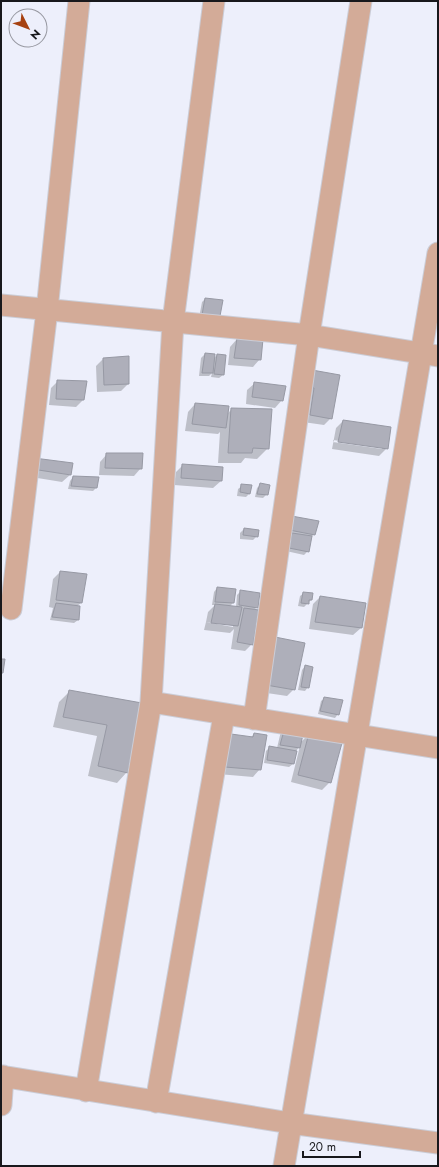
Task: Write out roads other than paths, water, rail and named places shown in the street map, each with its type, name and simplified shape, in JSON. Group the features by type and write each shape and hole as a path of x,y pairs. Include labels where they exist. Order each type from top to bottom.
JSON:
{"street":[{"path":"11,609 47,310 79,1"},
{"path":"86,1091 151,702 173,322 214,1"},
{"path":"254,719 309,335 360,1"},
{"path":"284,1166 290,1123 357,736 429,354 438,253"},
{"path":"1,305 309,335 429,354"},
{"path":"151,702 224,715 438,748"},
{"path":"156,1102 224,715"},
{"path":"1,1105 2,1076 86,1091 290,1123 438,1143"}]}
